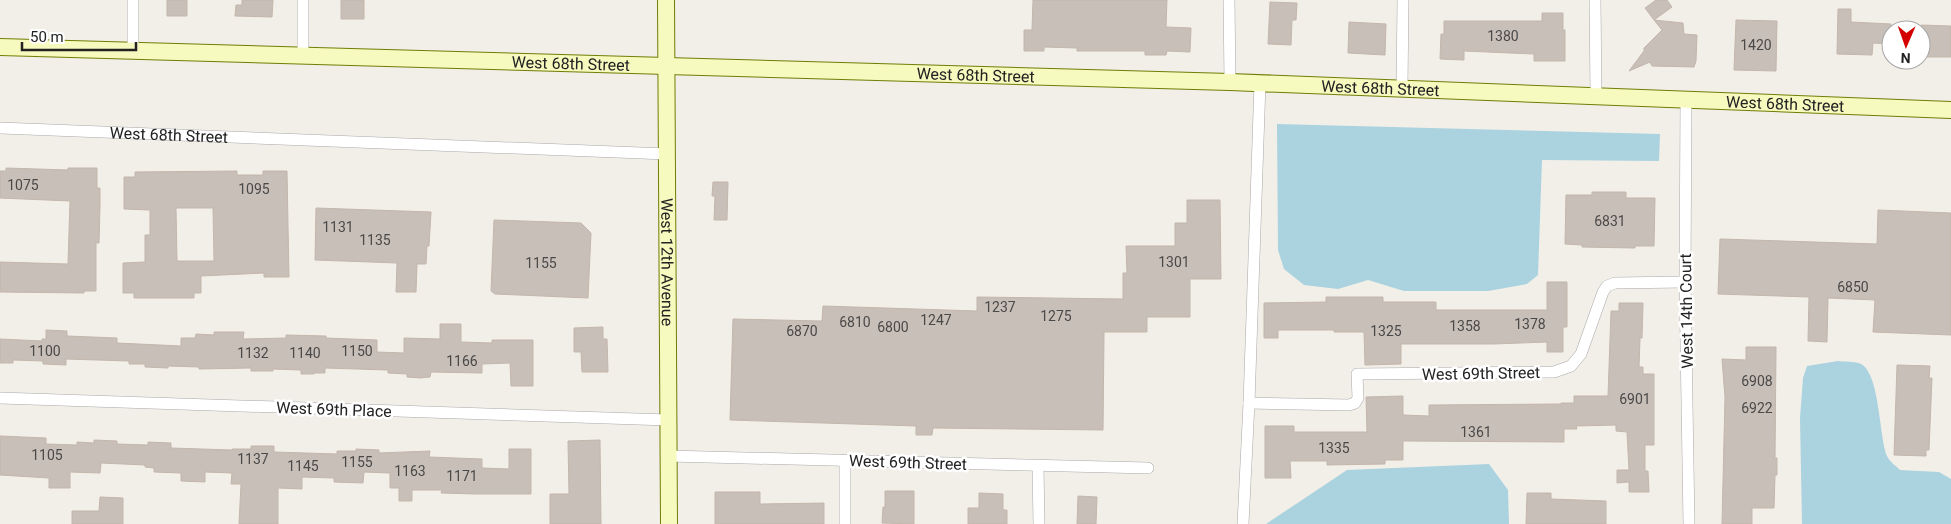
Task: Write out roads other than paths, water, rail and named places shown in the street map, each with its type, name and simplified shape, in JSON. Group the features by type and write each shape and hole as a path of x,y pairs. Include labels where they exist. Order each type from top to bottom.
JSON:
{"main road":[{"name":"West 12th Avenue","path":"666,0 669,524"},
{"name":"West 68th Street","path":"0,47 1230,82 1951,110"}],"street":[{"path":"133,0 133,51"},
{"path":"303,0 303,56"},
{"path":"1229,0 1230,82"},
{"path":"1402,0 1402,88"},
{"path":"1595,0 1596,96"},
{"path":"1243,524 1260,83"},
{"name":"West 14th Court","path":"1686,99 1685,282 1689,524"},
{"name":"West 68th Street","path":"0,128 667,154"},
{"name":"West 69th Street","path":"1249,403 1349,405 1355,403 1358,398 1358,374 1554,372 1571,366 1582,354 1603,292 1607,286 1615,283 1685,282"},
{"name":"West 69th Place","path":"0,398 668,420"},
{"name":"West 69th Street","path":"669,456 1148,468"},
{"path":"844,460 845,524"},
{"path":"1038,466 1039,524"}],"water":[{"path":"1277,124 1660,134 1659,161 1542,160 1538,275 1527,284 1488,291 1404,291 1368,280 1338,289 1304,285 1284,269 1278,250"},
{"path":"1838,361 1859,363 1867,370 1875,392 1884,447 1891,462 1900,470 1939,472 1951,479 1951,524 1802,524 1800,418 1803,378 1807,366"},
{"path":"1489,464 1508,490 1509,524 1266,524 1347,470"}]}
